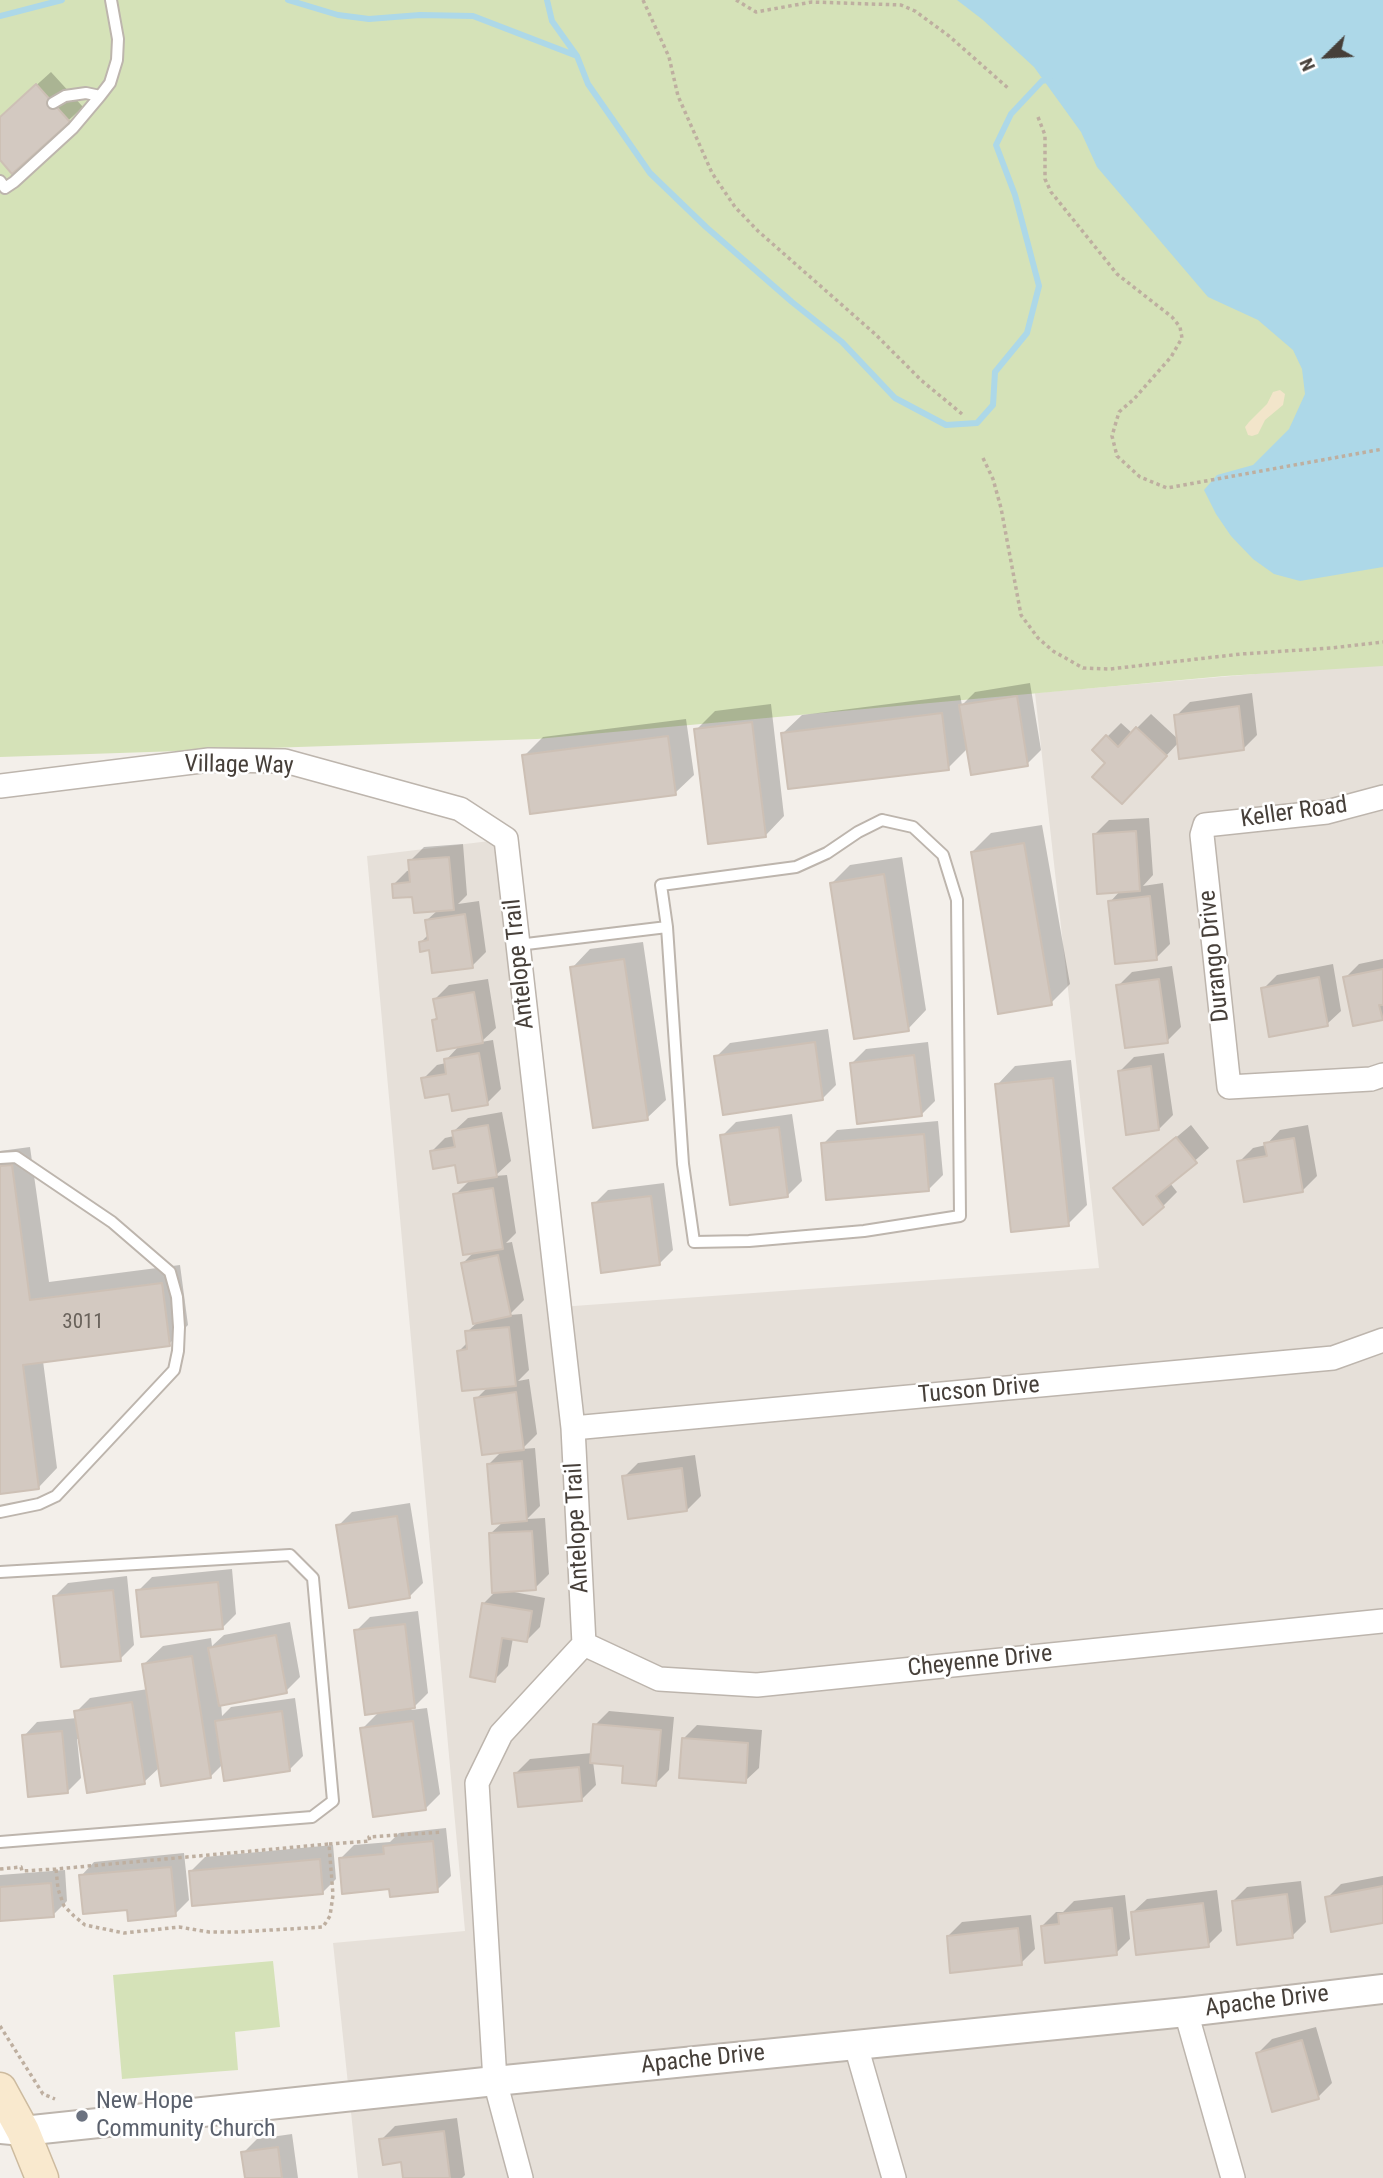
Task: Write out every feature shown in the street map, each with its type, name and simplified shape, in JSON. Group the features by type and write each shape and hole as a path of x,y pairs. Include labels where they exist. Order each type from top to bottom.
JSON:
{"main road":[{"path":"0,2089 11,2130 42,2178"}],"street":[{"name":"Village Way","path":"0,786 209,760 285,761 460,809 506,839"},
{"name":"Keller Road","path":"1205,825 1327,813 1383,797"},
{"name":"Durango Drive","path":"1205,825 1202,835 1229,1087 1371,1079 1383,1076"},
{"name":"Antelope Trail","path":"506,839 573,1428 584,1644"},
{"name":"Tucson Drive","path":"573,1428 1333,1357 1383,1340"},
{"name":"Cheyenne Drive","path":"584,1644 659,1679 757,1685 1383,1621"},
{"path":"521,2178 495,2081 477,1783 501,1734 584,1644"},
{"name":"Apache Drive","path":"11,2130 856,2046 1383,1989"},
{"path":"1186,2012 1233,2178"},
{"path":"856,2046 894,2178"}],"lane":[{"path":"2,187 73,128 110,83 117,60 118,39 111,0"},
{"path":"53,103 75,94 100,96"},
{"path":"882,820 913,827 943,855 957,900 960,1216 863,1231 748,1241 694,1242 683,1164 667,927 662,885 796,867 828,853 858,832 882,820"},
{"path":"518,945 667,927"},
{"path":"0,1158 16,1157 112,1222 170,1272 177,1297 179,1327 174,1370 56,1496 38,1504 0,1512"},
{"path":"0,1572 290,1555 313,1578 333,1801 312,1817 0,1842"}],"path":[{"path":"643,0 669,57 678,96 712,173 735,207 758,231 876,334 921,380 962,414"},
{"path":"737,0 756,12 812,2 901,5 915,11 949,36 1008,88"},
{"path":"1038,117 1045,135 1045,179 1051,191 1117,274 1181,327 1182,338 1171,356 1134,399 1119,412 1112,436 1117,456 1140,477 1167,488 1383,449"},
{"path":"983,458 998,498 1021,615 1046,645 1083,668 1110,669 1383,642"},
{"path":"0,1869 56,1869 442,1832"},
{"path":"56,1869 58,1889 64,1906 85,1925 108,1930 124,1933 179,1927 209,1932 237,1932 323,1927 330,1916 332,1895 329,1844"},
{"path":"0,2026 43,2094 55,2099"}],"shaded area":[{"path":"1383,663 1383,2178 358,2178 333,1943 465,1931 367,856 506,839 560,1307 1099,1268 1035,693"}],"green space":[{"path":"0,0 1383,0 1383,666 1225,676 537,739 0,757"},
{"path":"273,1961 280,2027 235,2032 238,2070 122,2079 113,1975"}],"sand":[{"path":"1280,390 1285,394 1283,405 1265,420 1258,434 1248,435 1245,427 1267,404 1273,392"}],"water":[{"path":"957,0 1383,0 1383,567 1300,581 1274,574 1253,559 1231,536 1204,490 1217,475 1253,465 1289,429 1305,394 1302,369 1293,350 1258,320 1208,297 1097,167 1081,132 1034,67"}],"building":[{"path":"36,84 70,122 12,174 0,160 0,117"},
{"path":"1017,696 1028,766 971,775 959,705"},
{"path":"1239,706 1244,750 1179,759 1174,715"},
{"path":"942,713 949,770 788,789 781,733"},
{"path":"752,722 766,837 708,844 694,729"},
{"path":"1136,727 1167,756 1122,804 1092,777 1105,763 1092,750 1106,735 1118,747"},
{"path":"668,736 676,795 530,814 522,755"},
{"path":"1136,831 1140,891 1097,894 1093,834"},
{"path":"1024,843 1052,1005 998,1014 971,852"},
{"path":"449,857 454,910 414,913 412,897 393,898 392,884 410,882 408,860"},
{"path":"884,874 909,1031 854,1039 830,883"},
{"path":"1150,896 1157,960 1115,964 1108,901"},
{"path":"465,914 473,968 432,973 429,950 420,952 419,942 428,940 425,920"},
{"path":"624,959 648,1120 593,1128 570,967"},
{"path":"1383,969 1383,1005 1379,1005 1383,1020 1353,1026 1343,977"},
{"path":"1319,977 1328,1026 1269,1037 1261,988"},
{"path":"1159,979 1168,1043 1125,1048 1116,985"},
{"path":"474,992 483,1043 437,1051 432,1020 437,1019 433,999"},
{"path":"815,1042 823,1100 723,1115 714,1056"},
{"path":"479,1053 488,1105 452,1111 449,1094 425,1098 421,1078 446,1074 444,1059"},
{"path":"914,1055 922,1116 857,1124 850,1063"},
{"path":"1151,1066 1159,1130 1126,1135 1118,1071"},
{"path":"1053,1078 1069,1226 1011,1232 995,1084"},
{"path":"488,1125 497,1177 458,1183 455,1165 433,1169 430,1151 455,1147 452,1131"},
{"path":"779,1127 788,1197 730,1205 720,1135"},
{"path":"924,1134 929,1191 826,1200 821,1143"},
{"path":"1176,1137 1197,1163 1156,1196 1164,1207 1143,1225 1113,1188"},
{"path":"1294,1138 1303,1192 1244,1202 1237,1161 1267,1156 1264,1143"},
{"path":"12,1165 30,1300 162,1283 170,1346 23,1365 39,1489 0,1494 0,1166"},
{"path":"493,1188 503,1249 463,1255 453,1194"},
{"path":"651,1196 660,1265 601,1273 592,1203"},
{"path":"498,1255 511,1316 473,1324 461,1263"},
{"path":"509,1327 516,1386 462,1391 457,1351 467,1349 465,1331"},
{"path":"516,1392 524,1450 482,1455 474,1398"},
{"path":"522,1461 527,1521 492,1524 487,1464"},
{"path":"682,1468 687,1511 628,1519 622,1476"},
{"path":"397,1516 410,1598 349,1608 336,1525"},
{"path":"532,1531 536,1590 492,1593 489,1533"},
{"path":"218,1582 223,1629 141,1637 136,1590"},
{"path":"113,1590 121,1661 61,1667 53,1596"},
{"path":"482,1603 532,1611 527,1642 502,1638 495,1682 470,1677"},
{"path":"405,1624 415,1708 365,1715 354,1630"},
{"path":"276,1635 287,1693 219,1706 208,1648"},
{"path":"192,1656 211,1778 161,1786 142,1664"},
{"path":"132,1702 145,1784 87,1793 74,1711"},
{"path":"282,1711 290,1771 224,1781 215,1721"},
{"path":"413,1721 426,1810 373,1817 360,1728"},
{"path":"593,1724 661,1730 656,1786 622,1783 623,1766 590,1763"},
{"path":"62,1731 68,1793 28,1797 22,1735"},
{"path":"682,1738 748,1743 746,1783 679,1778"},
{"path":"579,1767 582,1801 518,1807 514,1773"},
{"path":"433,1841 438,1892 390,1897 389,1889 342,1894 339,1858 384,1854 383,1846"},
{"path":"320,1859 323,1894 192,1906 189,1871"},
{"path":"171,1867 176,1916 128,1921 127,1910 83,1914 79,1875"},
{"path":"51,1883 54,1917 0,1921 0,1887"},
{"path":"1383,1886 1383,1923 1331,1932 1325,1897"},
{"path":"1287,1894 1293,1938 1237,1945 1232,1901"},
{"path":"1203,1903 1209,1947 1136,1955 1131,1912"},
{"path":"1112,1908 1117,1955 1045,1963 1041,1926 1059,1924 1058,1914"},
{"path":"1018,1928 1022,1965 950,1973 947,1936"},
{"path":"1302,2040 1319,2099 1272,2112 1256,2053"},
{"path":"444,2131 450,2178 403,2178 401,2162 383,2165 379,2139"},
{"path":"278,2147 282,2178 245,2178 241,2152"}],"waterway":[{"path":"0,16 62,0"},
{"path":"288,0 338,15 369,19 420,15 473,16 577,56"},
{"path":"547,0 552,21 577,56 588,84 650,173 706,227 842,342 895,398 946,425 977,423 993,405 995,372 1027,333 1039,286 1015,195 996,145 1011,114 1042,81 1050,79"}],"place":[{"name":"New Hope Community Church","path":"82,2116"}]}
